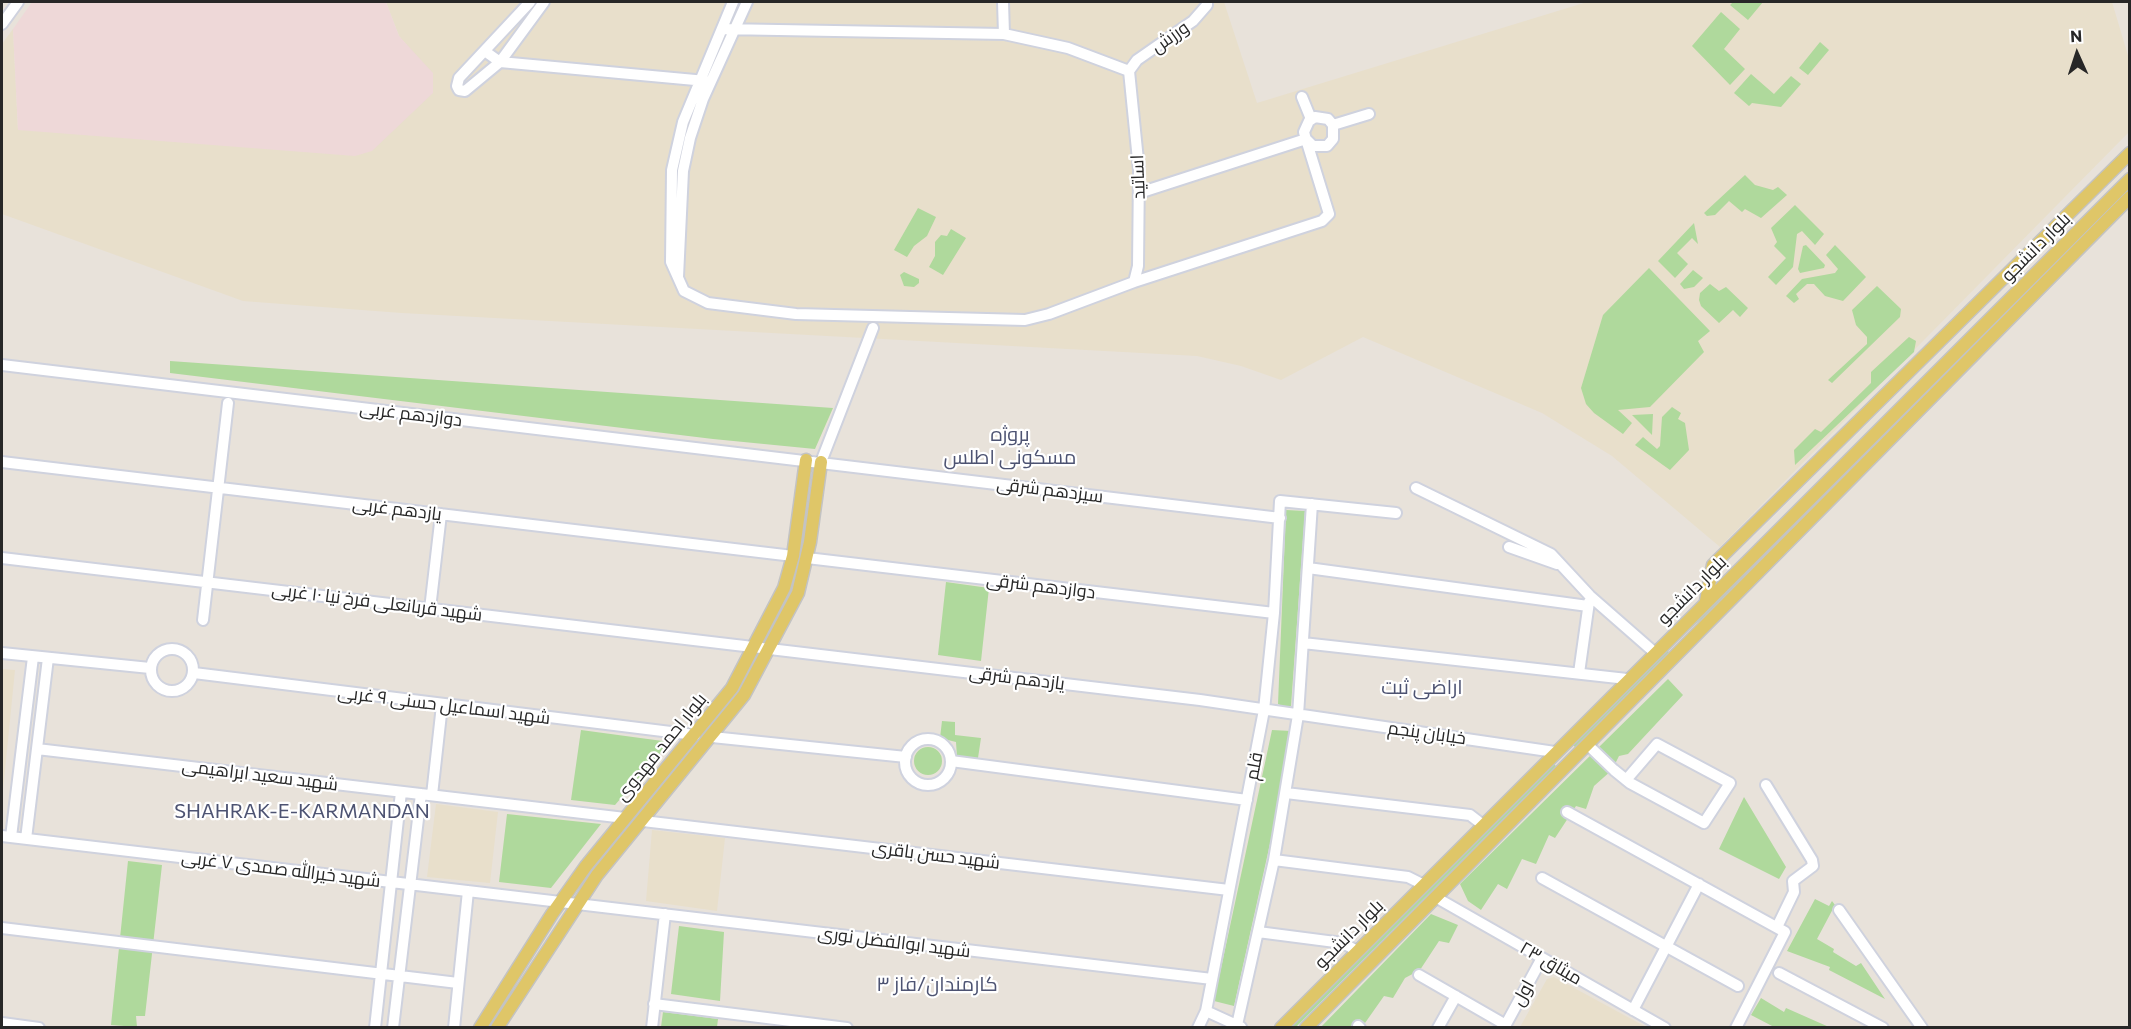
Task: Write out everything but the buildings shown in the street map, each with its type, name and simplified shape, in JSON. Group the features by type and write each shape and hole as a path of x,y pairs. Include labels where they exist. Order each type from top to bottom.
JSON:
{"main road":[{"path":"1706,601 1713,565 2130,153"},
{"name":"بلوار دانشجو","path":"1281,1028 1675,631 2130,179"},
{"name":"بلوار دانشجو","path":"1306,1028 2130,197"},
{"name":"بلوار احمد مهدوی","path":"480,1028 560,902 732,687 784,588 793,556 806,460"},
{"name":"بلوار احمد مهدوی","path":"497,1028 576,904 744,695 798,593 807,558 821,462"},
{"path":"1675,631 1688,644"},
{"path":"1555,752 1569,764"}],"street":[{"path":"2,24 18,2"},
{"path":"530,8 500,62 465,91 459,90 457,86 459,78 530,8 544,2"},
{"path":"733,2 706,81 683,171 678,280 684,291 708,303 740,309 795,314 1024,320 1049,314 1134,282 1322,221 1329,214 1306,139 1305,128 1311,119 1324,117 1334,125"},
{"path":"706,81 735,31 747,2"},
{"path":"1003,2 1004,34"},
{"name":"ورزش","path":"1129,71 1137,60 1193,21 1208,5 1207,2"},
{"path":"722,29 1004,34 1068,48 1129,71"},
{"path":"486,52 500,62 706,81"},
{"name":"اساتید","path":"1129,71 1139,193 1138,266 1134,282"},
{"path":"1302,97 1311,119"},
{"path":"1334,125 1368,114"},
{"path":"1306,139 1313,146 1327,146 1333,139 1334,125"},
{"path":"1139,193 1306,139"},
{"path":"821,462 873,328"},
{"name":"دوازدهم غربی","path":"2,365 821,462"},
{"path":"203,620 228,403"},
{"name":"یازدهم غربی","path":"2,462 793,556"},
{"name":"سیزدهم شرقی","path":"821,462 1280,518"},
{"path":"1416,488 1551,554 1589,601 1654,652"},
{"path":"1280,518 1280,501 1396,513"},
{"path":"1206,1011 1240,1026 1274,860 1298,715 1312,504"},
{"path":"430,609 441,514"},
{"name":"قلم","path":"1198,1028 1206,1011 1264,710 1274,613 1280,518"},
{"path":"1509,547 1560,565"},
{"name":"شهید قربانعلی فرخ نیا ۱۰ غربی","path":"2,558 769,649"},
{"name":"دوازدهم شرقی","path":"807,558 1274,613"},
{"path":"1308,568 1589,601"},
{"path":"1579,673 1589,601"},
{"path":"1303,643 1627,679"},
{"path":"168,649 182,650 192,660 194,673 188,686 177,692 163,690 153,681 150,668 156,656 168,649"},
{"name":"یازدهم شرقی","path":"769,649 1200,700 1298,715"},
{"path":"2,653 150,668"},
{"path":"6,836 33,657"},
{"path":"26,839 48,658"},
{"name":"شهید اسماعیل حسنی ۹ غربی","path":"194,673 695,735"},
{"path":"393,1028 409,884 442,705"},
{"name":"خیابان پنجم","path":"1298,715 1555,752"},
{"path":"712,737 906,757"},
{"path":"933,740 944,745 951,762 945,778 935,784 923,785 908,774 906,757 916,742 933,740"},
{"path":"1588,745 1626,780 1704,823 1730,783 1657,744 1626,780"},
{"name":"شهید سعید ابراهیمی","path":"37,749 625,818"},
{"path":"951,762 1247,800"},
{"path":"1736,1028 1781,930 1794,892 1792,881 1813,866 1812,860 1766,785"},
{"path":"375,1028 401,792"},
{"path":"1286,794 1470,815 1483,825"},
{"path":"1568,812 1781,930"},
{"name":"شهید حسن باقری","path":"643,820 1229,890"},
{"name":"شهید خیرالله صمدی ۷ غربی","path":"6,836 576,904"},
{"path":"1274,860 1408,877 1424,885"},
{"path":"1542,878 1738,986"},
{"path":"1632,1010 1699,884"},
{"path":"454,1028 468,891"},
{"name":"میثاق ۲۳","path":"1437,898 1665,1028"},
{"name":"شهید ابوالفضل نوری","path":"576,904 1212,979"},
{"path":"1839,910 1922,1028"},
{"path":"652,1028 665,914"},
{"path":"2,928 458,983"},
{"path":"1258,932 1343,944 1357,951"},
{"name":"اول","path":"1505,1026 1542,958"},
{"path":"1779,974 1883,1028"},
{"path":"1419,975 1505,1026"},
{"path":"1438,1028 1456,996"},
{"path":"654,1004 847,1028"},
{"path":"2,1023 39,1028"}],"shaded area":[{"path":"32,2 386,2 399,36 433,73 433,93 372,151 355,156 18,130 13,29"},
{"path":"386,2 1224,2 1257,103 1587,2 2112,2 2129,59 2129,132 1720,547 1612,456 1542,413 1363,337 1281,380 1241,366 1197,356 402,313 243,301 2,214 2,44 13,29 18,130 411,51 399,36"},
{"path":"2,669 15,670 2,800"},
{"path":"436,804 498,812 490,883 427,877"},
{"path":"652,830 725,838 717,911 646,901"},
{"path":"1554,977 1646,1027 1520,1027 1547,979"}],"green space":[{"path":"1733,2 1763,2 1748,20 1730,5"},
{"path":"1721,12 1740,29 1724,49 1745,69 1730,85 1692,46"},
{"path":"1820,42 1829,50 1808,75 1799,68"},
{"path":"1751,74 1774,94 1791,76 1801,84 1781,107 1752,103 1749,106 1734,93"},
{"path":"1745,175 1755,185 1773,190 1778,187 1787,195 1761,218 1745,209 1742,212 1729,201 1715,215 1707,216 1704,213"},
{"path":"2129,187 2129,191 1723,602 1688,630 1686,628 1822,498"},
{"path":"1795,205 1824,234 1815,245 1802,231 1797,234 1793,267 1776,285 1768,277 1786,258 1774,246 1777,242 1771,228"},
{"path":"918,208 936,217 927,236 914,246 907,257 894,250"},
{"path":"1694,223 1698,244 1692,238 1677,253 1688,264 1675,278 1658,261"},
{"path":"951,229 966,238 943,275 929,267 935,256 935,242 941,235 947,236"},
{"path":"1806,245 1825,265 1824,268 1800,273 1798,269 1803,246"},
{"path":"1835,245 1866,277 1843,301 1825,296 1814,284 1807,284 1796,294 1799,299 1794,303 1786,296 1802,279 1835,273 1838,269 1826,255"},
{"path":"1649,268 1710,331 1698,341 1704,352 1650,407 1618,410 1632,423 1623,434 1594,413 1586,404 1581,388 1603,315"},
{"path":"1693,270 1703,278 1694,287 1684,289 1680,284"},
{"path":"904,272 919,279 919,283 914,287 904,286 900,275"},
{"path":"1710,284 1719,291 1726,287 1748,308 1740,317 1733,310 1719,323 1701,306 1699,300 1700,293"},
{"path":"1877,286 1901,309 1900,317 1832,383 1828,380 1867,344 1867,337 1856,325 1852,310"},
{"path":"1909,337 1916,341 1914,352 1795,465 1794,450 1815,429 1821,432 1871,383 1871,372"},
{"path":"170,361 833,408 815,449 713,439 170,373"},
{"path":"1672,407 1681,413 1678,419 1685,423 1689,450 1670,470 1635,445 1643,437 1657,449 1660,446 1662,417"},
{"path":"1653,414 1652,435 1632,415"},
{"path":"1286,510 1305,511 1291,706 1287,708 1278,704"},
{"path":"946,582 989,588 981,661 938,655"},
{"path":"1667,650 1670,653 1575,747 1572,744"},
{"path":"1668,679 1683,695 1628,754 1619,756 1612,770 1594,786 1586,809 1576,806 1555,838 1549,835 1536,864 1522,859 1507,889 1498,884 1481,910 1468,901 1460,884"},
{"path":"942,721 955,722 955,735 981,738 978,758 957,757 956,742 940,738"},
{"path":"581,730 670,742 615,805 571,800"},
{"path":"1272,730 1291,731 1283,785 1234,1006 1214,1001"},
{"path":"928,747 938,751 942,761 938,771 928,775 918,771 914,761 918,751"},
{"path":"1553,763 1556,766 1296,1027 1290,1028"},
{"path":"1744,797 1786,867 1779,879 1719,849"},
{"path":"507,814 601,824 551,888 499,882"},
{"path":"128,861 162,865 145,1016 136,1016 137,1027 111,1025"},
{"path":"1815,899 1829,906 1832,901 1835,905 1817,939 1856,966 1861,963 1885,999 1829,970 1830,967 1787,951"},
{"path":"1431,914 1458,925 1449,943 1439,941 1420,970 1405,978 1393,998 1384,996 1365,1023 1359,1019 1354,1027 1320,1028"},
{"path":"679,926 724,932 720,1001 671,994"},
{"path":"1761,998 1784,1012 1786,1008 1829,1027 1774,1027 1751,1015"},
{"path":"663,1012 718,1019 717,1027 661,1027"}],"district":[{"name":"پروژه مسکونی اطلس","path":"1010,446"},
{"name":"اراضی ثبت","path":"1422,687"},
{"name":"SHAHRAK-E-KARMANDAN","path":"302,811"},
{"name":"کارمندان/فاز ۳","path":"937,984"}]}
